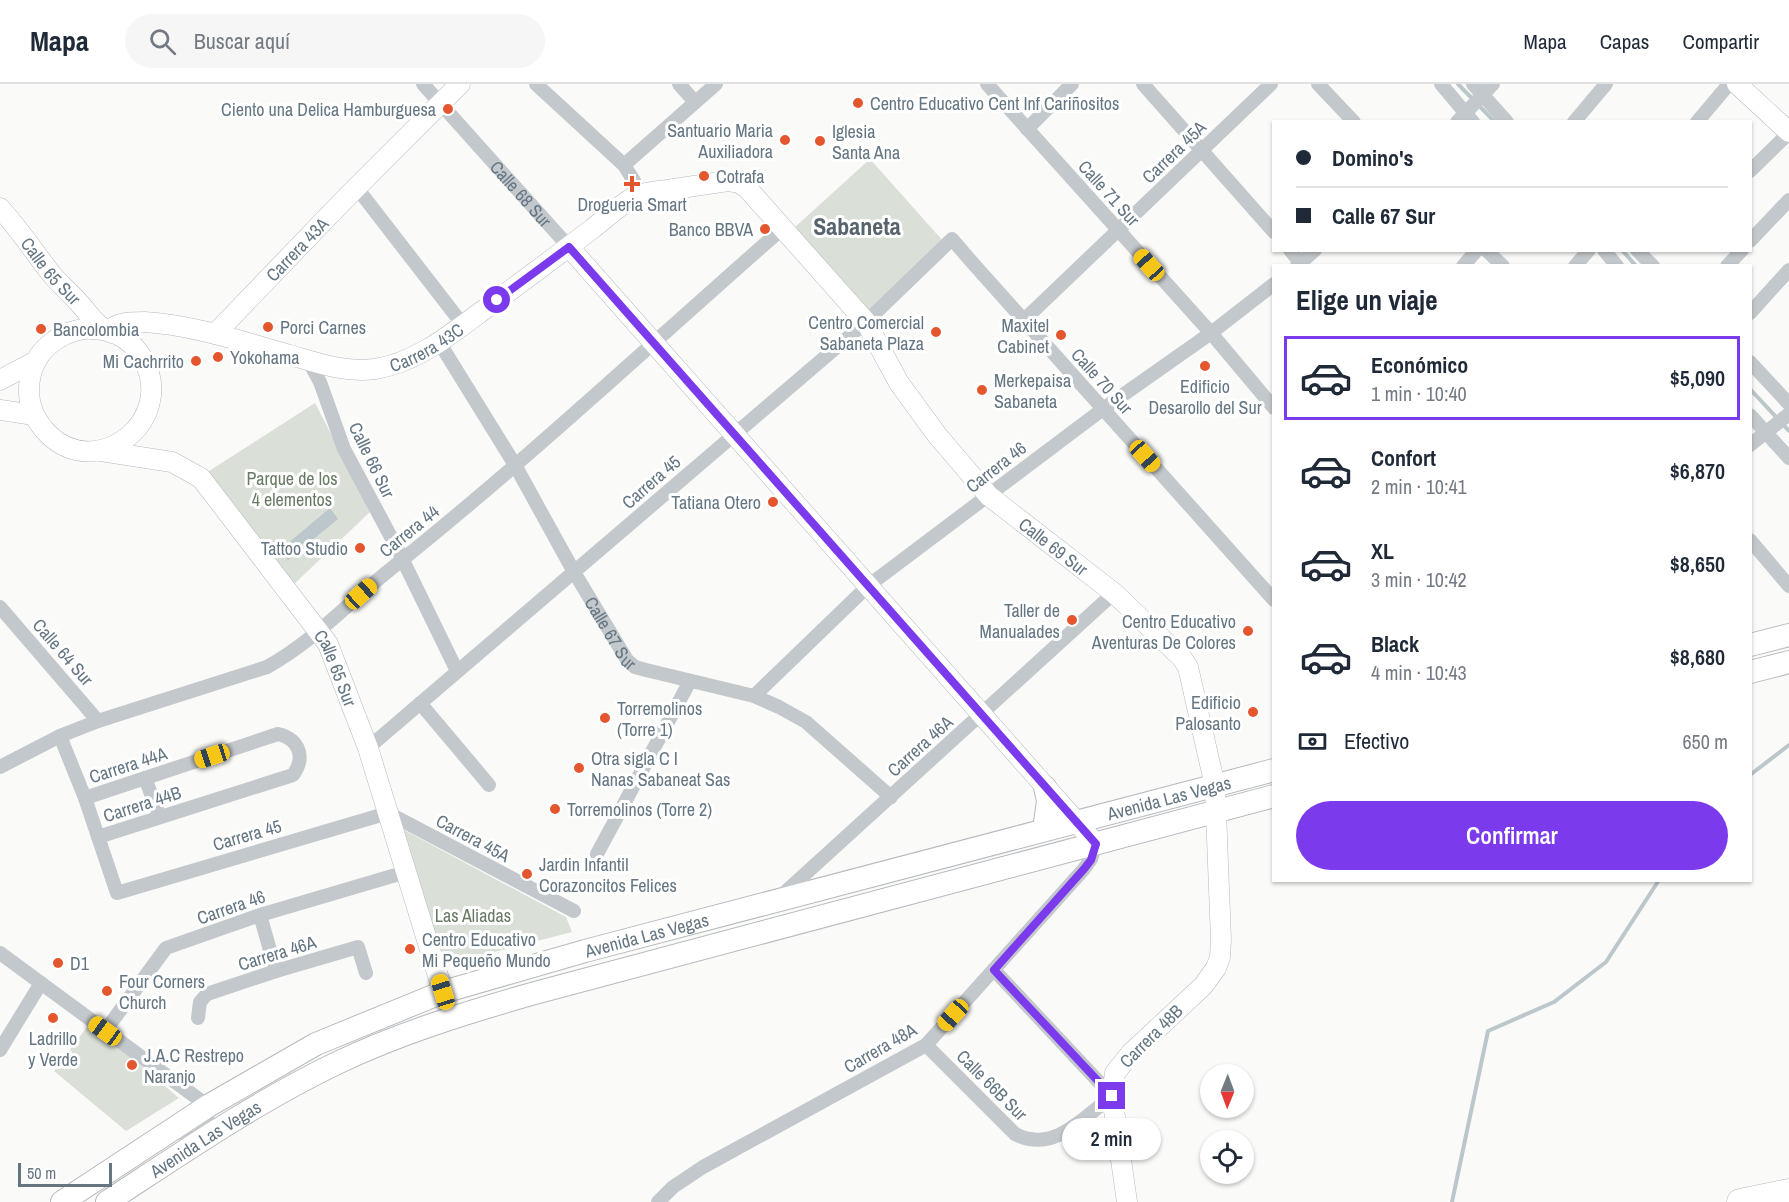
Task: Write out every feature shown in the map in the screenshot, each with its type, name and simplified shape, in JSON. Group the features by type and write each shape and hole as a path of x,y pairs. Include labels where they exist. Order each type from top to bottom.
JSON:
{"highway":[{"path":"1740,1202 1789,1192"}],"main road":[{"path":"1752,644 1789,635"},
{"path":"1752,671 1789,662"},
{"name":"Avenida Las Vegas","path":"62,1202 208,1106 316,1044 443,992 541,963 1272,771"},
{"path":"1044,830 1048,801 1045,787"},
{"name":"Avenida Las Vegas","path":"106,1202 217,1130 288,1088 338,1063 423,1028 535,993 1272,797"}],"street":[{"name":"Calle 68 Sur","path":"423,84 1096,844"},
{"name":"Carrera 43A","path":"215,334 460,84"},
{"path":"536,84 624,165 634,181 637,195"},
{"path":"679,84 695,102"},
{"path":"624,165 716,84"},
{"name":"Calle 71 Sur","path":"987,84 1272,406"},
{"path":"1027,129 1072,84"},
{"path":"1143,84 1272,230"},
{"name":"Carrera 45A","path":"1024,320 1271,84"},
{"path":"1318,84 1352,120"},
{"path":"1441,84 1471,110 1501,120"},
{"path":"1471,110 1473,84"},
{"path":"1471,110 1493,84"},
{"path":"1576,120 1606,84"},
{"path":"1699,120 1729,84"},
{"path":"1737,84 1788,131 1752,169"},
{"name":"Carrera 43C","path":"215,334 334,368 374,369 391,365 439,342 637,195 728,181 739,183"},
{"name":"Calle 69 Sur","path":"739,183 783,228 866,322 899,383 937,435 998,496 1114,593 1182,658 1188,667 1215,786 1221,940 1220,957 1216,969"},
{"path":"357,188 463,325"},
{"path":"1752,239 1789,200"},
{"name":"Calle 65 Sur","path":"0,208 52,275 105,330"},
{"name":"Carrera 44","path":"0,767 60,736 98,721 267,667 291,653 444,527 783,228"},
{"name":"Carrera 45","path":"368,748 866,322 952,238"},
{"name":"Calle 70 Sur","path":"952,238 1102,408 1268,584"},
{"path":"1300,264 1313,252"},
{"path":"1465,264 1475,252"},
{"path":"1488,252 1501,264"},
{"path":"1577,264 1586,252"},
{"path":"1606,252 1615,264"},
{"path":"1639,252 1651,264"},
{"path":"1729,264 1740,252"},
{"path":"1752,311 1789,270"},
{"name":"Carrera 46","path":"754,696 868,586 998,496 1102,408 1210,333 1272,286"},
{"path":"105,330 124,323 146,322 215,334"},
{"path":"89,328 105,330 132,344 145,363 152,385 151,400 138,428 127,439 98,450 82,450 53,439 42,428 34,415 30,401 31,374 45,348 57,338 73,331 89,328"},
{"name":"Calle 67 Sur","path":"439,342 515,465 574,572 627,660 646,670 754,696 806,722 891,797"},
{"name":"Calle 66 Sur","path":"308,360 320,382 344,449 403,560 457,671"},
{"path":"0,380 36,361"},
{"path":"1752,365 1789,411 1752,443"},
{"path":"0,410 34,415"},
{"path":"1752,416 1770,429 1789,458"},
{"name":"Calle 65 Sur","path":"98,450 172,462 201,478 328,644 368,748 443,992"},
{"path":"1752,542 1789,585"},
{"name":"Carrera 46A","path":"777,901 1114,593"},
{"name":"Calle 64 Sur","path":"0,607 98,721"},
{"path":"597,854 690,681"},
{"path":"420,703 489,785"},
{"name":"Carrera 44A","path":"85,798 278,734 286,736"},
{"path":"60,736 98,837"},
{"name":"Carrera 44B","path":"98,837 293,774 300,762 298,747 292,739 286,736"},
{"path":"145,778 160,817"},
{"name":"Carrera 45A","path":"388,813 574,911"},
{"name":"Carrera 45","path":"98,837 117,892 388,813"},
{"name":"Carrera 48A","path":"658,1202 673,1187 703,1167 926,1046 1084,869 1091,860 1096,844"},
{"name":"Carrera 46","path":"105,1031 166,948 260,915 406,872"},
{"path":"260,915 276,971"},
{"name":"Carrera 46A","path":"198,1018 200,1002 207,994 358,947 366,973"},
{"path":"0,953 208,1106 209,1113 202,1126 150,1164 133,1185"},
{"name":"Carrera 48B","path":"1112,1096 1115,1073 1122,1062 1203,986 1216,969"},
{"path":"994,970 1112,1096 1127,1202"},
{"path":"0,1050 40,983"},
{"name":"Calle 66B Sur","path":"926,1046 1015,1134 1026,1140 1036,1141 1060,1136 1112,1096"}],"green space":[{"path":"870,159 943,241 870,311 794,228"},
{"name":"Parque de los 4 elementos","path":"315,403 371,511 292,586 206,473"},
{"name":"Las Aliadas","path":"404,830 566,917 572,932 444,965"},
{"path":"90,1023 179,1098 126,1131 54,1071"}],"shaded area":[{"path":"330,508 338,519 288,560 280,550"}],"waterway":[{"path":"1458,84 1493,120"},
{"path":"1624,252 1634,264"},
{"path":"1752,391 1789,431"},
{"path":"1752,773 1789,745"},
{"path":"1452,1202 1488,1031 1554,1002 1606,962 1658,882"}],"place":[{"name":"Centro Educativo Cent Inf Cariñositos","path":"858,103"},
{"name":"Ciento una Delica Hamburguesa","path":"448,109"},
{"name":"Santuario Maria Auxiliadora","path":"785,140"},
{"name":"Iglesia Santa Ana","path":"820,141"},
{"name":"Cotrafa","path":"704,176"},
{"name":"Drogueria Smart","path":"632,184"},
{"name":"Banco BBVA","path":"765,229"},
{"name":"Porci Carnes","path":"268,327"},
{"name":"Bancolombia","path":"41,329"},
{"name":"Centro Comercial Sabaneta Plaza","path":"936,332"},
{"name":"Maxitel Cabinet","path":"1061,335"},
{"name":"Yokohama","path":"218,357"},
{"name":"Mi Cachrrito","path":"196,361"},
{"name":"Edificio Desarollo del Sur","path":"1205,366"},
{"name":"Merkepaisa Sabaneta","path":"982,390"},
{"name":"Tatiana Otero","path":"773,502"},
{"name":"Tattoo Studio","path":"360,548"},
{"name":"Taller de Manualades","path":"1072,620"},
{"name":"Centro Educativo Aventuras De Colores","path":"1248,631"},
{"name":"Edificio Palosanto","path":"1253,712"},
{"name":"Torremolinos (Torre 1)","path":"605,718"},
{"name":"Otra sigla C I Nanas Sabaneat Sas","path":"579,768"},
{"name":"Torremolinos (Torre 2)","path":"555,809"},
{"name":"Jardin Infantil Corazoncitos Felices","path":"527,874"},
{"name":"Centro Educativo Mi Pequeño Mundo","path":"410,949"},
{"name":"D1","path":"58,963"},
{"name":"Four Corners Church","path":"107,991"},
{"name":"Ladrillo y Verde","path":"53,1018"},
{"name":"J.A.C Restrepo Naranjo","path":"132,1065"}],"district":[{"name":"Sabaneta","path":"857,226"}],"route":[{"path":"497,300 569,247 1096,844 1091,860 1084,869 994,970 1112,1096"}]}
